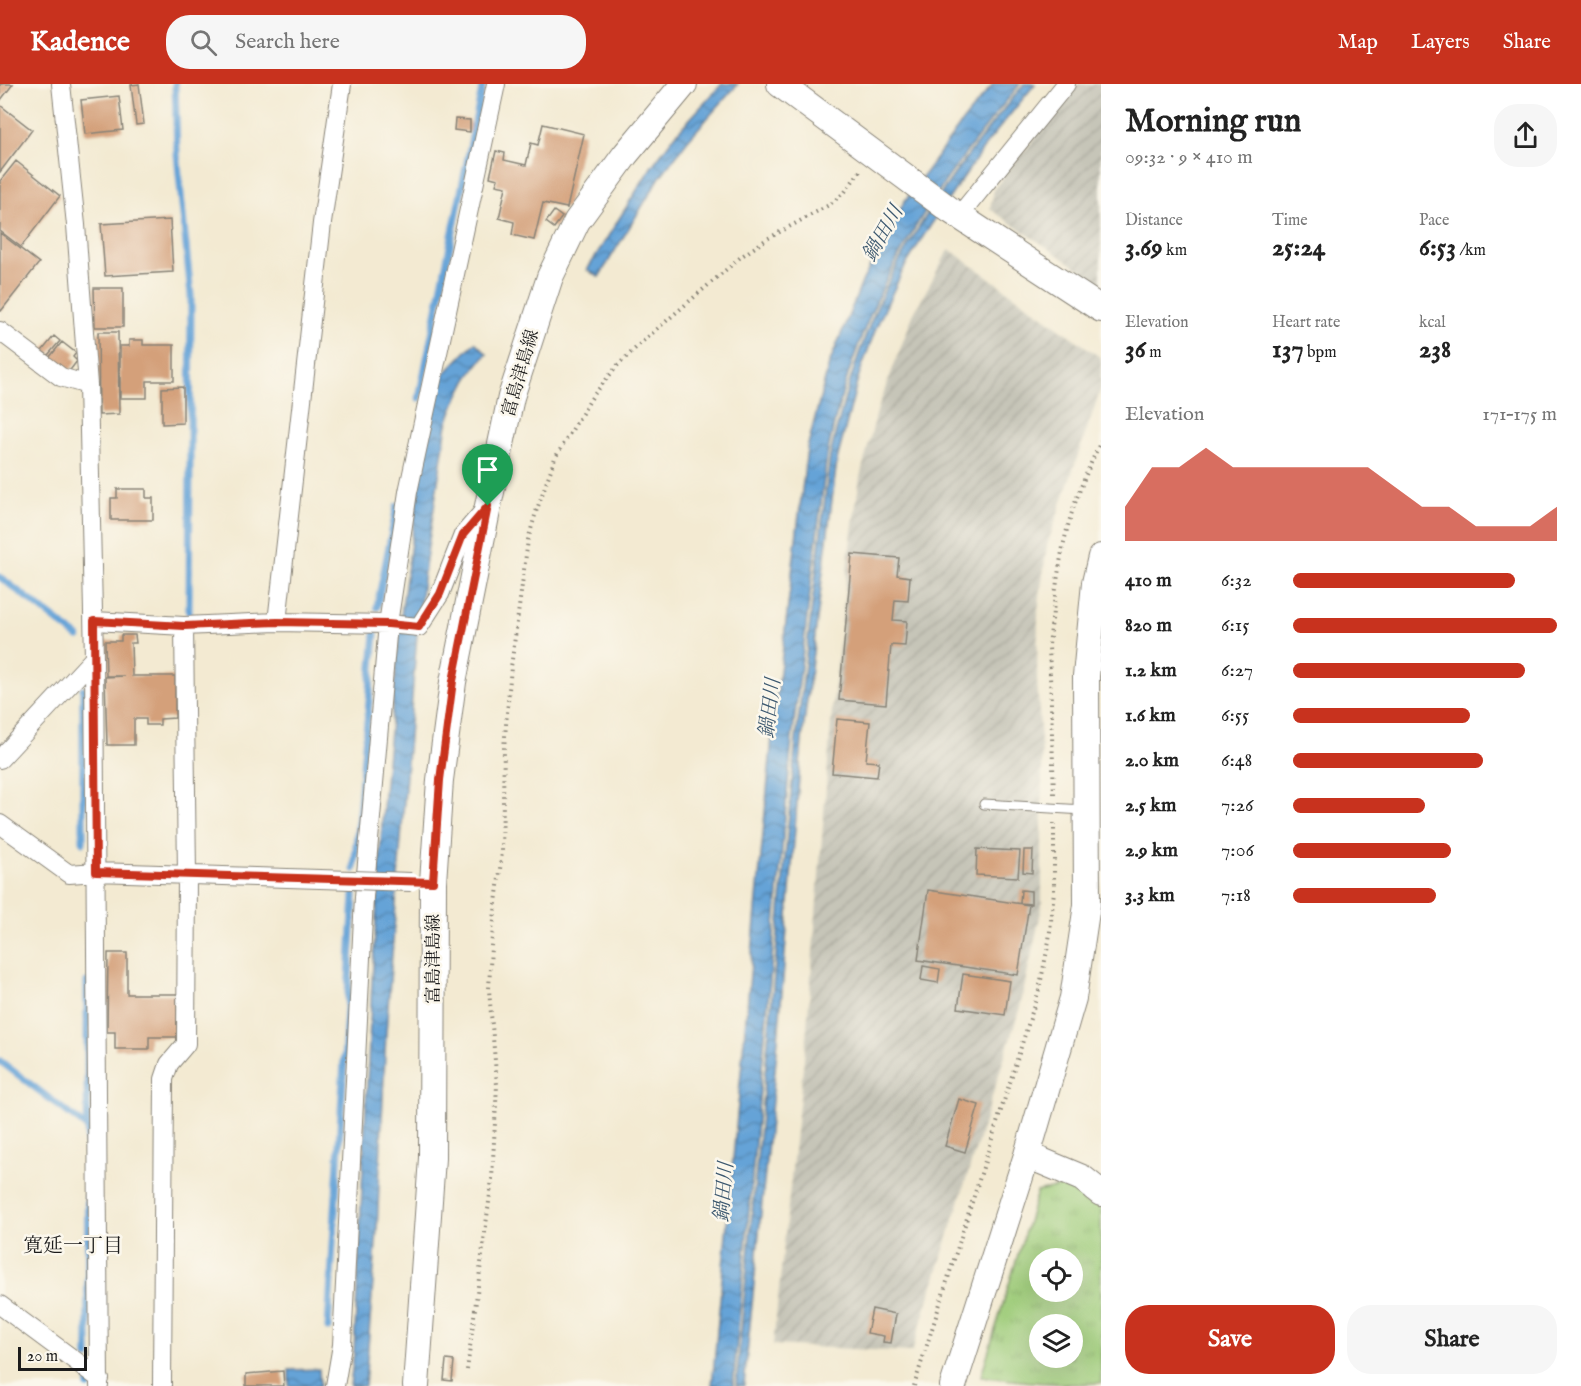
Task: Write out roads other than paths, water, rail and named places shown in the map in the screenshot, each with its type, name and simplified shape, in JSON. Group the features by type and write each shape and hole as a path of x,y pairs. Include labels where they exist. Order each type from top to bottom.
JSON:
{"main road":[{"name":"富島津島線","path":"416,1386 432,1158 422,882 440,780 453,681 488,506 511,397 550,277 577,221 625,155 684,84"},
{"path":"780,84 954,213 1101,309"},
{"path":"953,1386 1027,1155 1073,998 1094,902 1087,810 1086,676 1095,583 1101,557"},
{"path":"1027,1155 1082,1178 1101,1192"}],"street":[{"path":"61,84 76,225 88,385 94,621 99,1382"},
{"path":"277,622 322,222 342,84"},
{"path":"335,1386 342,1345 364,897 408,492 496,84"},
{"path":"954,213 1066,84"},
{"path":"0,331 61,377 88,385"},
{"path":"94,621 184,626 277,622 419,627 440,594 463,535 488,506"},
{"path":"162,1386 164,1079 169,1064 186,1044 187,875 184,626"},
{"path":"0,759 94,658"},
{"path":"0,824 69,874 96,872 422,882"},
{"path":"0,1305 99,1382"}],"lane":[{"path":"984,804 1087,810"}],"water":[{"path":"722,84 738,84 688,140 660,177 599,277 587,270 652,166 676,134"},
{"path":"993,84 1020,84 950,174 898,257 872,312 850,368 827,455 792,739 733,1386 712,1386 772,737 807,449 829,364 863,280 904,202"},
{"path":"1024,84 1035,84 987,143 903,270 876,328 859,375 837,460 802,740 779,1029 744,1386 736,1386 796,739 830,456 842,406 866,333 898,263 957,170"},
{"path":"475,342 487,354 463,387 447,424 423,579 386,1032 377,1231 365,1386 350,1386 354,1352 372,981 384,793 402,607 427,429 436,393 445,373"},
{"path":"319,1369 320,1386 289,1386 289,1370"}],"waterway":[{"path":"175,84 177,154 191,296 189,612"},
{"path":"419,398 483,84"},
{"path":"377,607 397,506"},
{"path":"0,577 78,637"},
{"path":"354,869 375,634"},
{"path":"83,689 83,842"},
{"path":"328,1328 354,895"},
{"path":"87,982 88,1357"},
{"path":"0,1061 88,1128"}],"district":[{"name":"寛延一丁目","path":"73,1245"}],"water label":[{"name":"鍋田川","path":"882,233"},
{"name":"鍋田川","path":"769,708"},
{"name":"鍋田川","path":"723,1192"}]}
